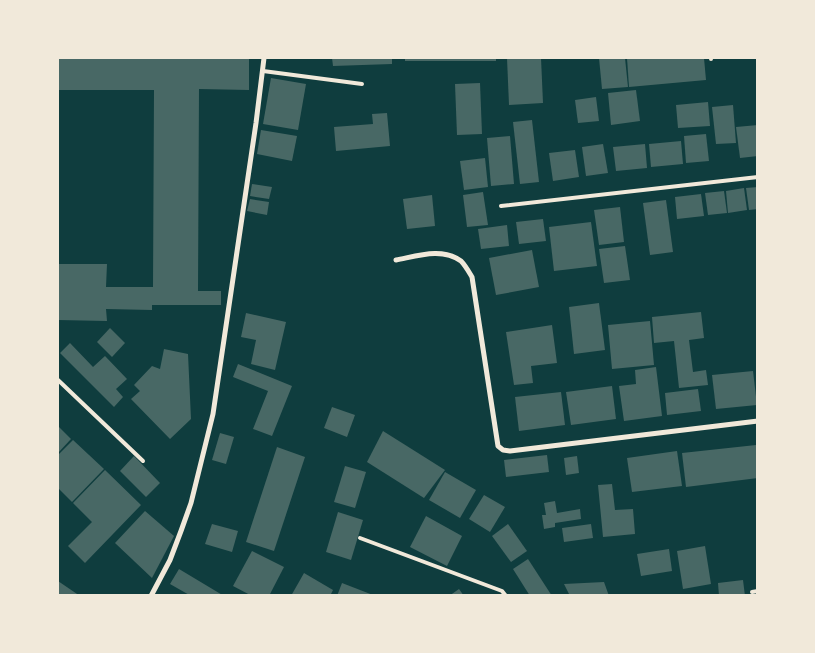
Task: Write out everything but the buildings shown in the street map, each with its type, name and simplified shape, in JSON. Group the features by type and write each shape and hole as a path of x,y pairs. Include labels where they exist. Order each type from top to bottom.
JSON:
{"street":[{"path":"151,596 170,560 182,531 191,503 213,414 264,58"},
{"path":"396,260 435,253 448,254 462,262 472,277 498,446 503,450 510,451 758,421"}],"lane":[{"path":"262,71 362,84"},
{"path":"501,206 758,177"},
{"path":"58,380 143,461"},
{"path":"360,538 502,591 506,596"},
{"path":"752,592 758,591"}]}
